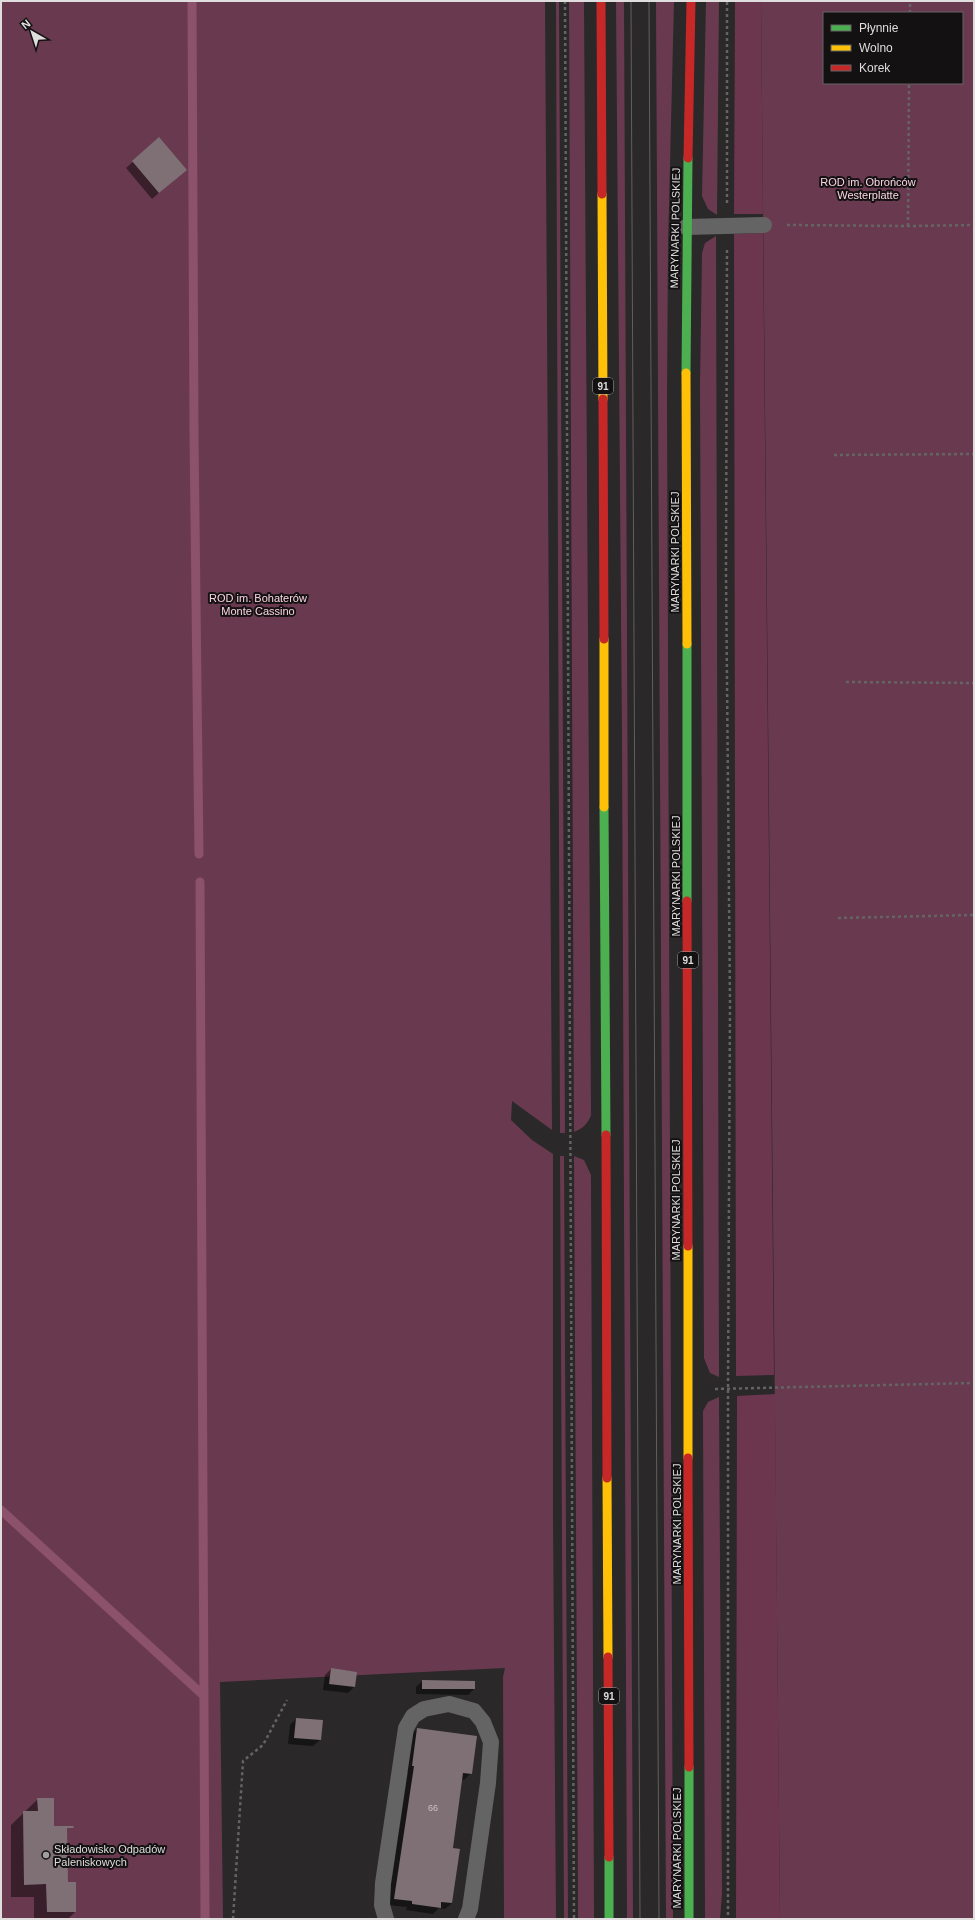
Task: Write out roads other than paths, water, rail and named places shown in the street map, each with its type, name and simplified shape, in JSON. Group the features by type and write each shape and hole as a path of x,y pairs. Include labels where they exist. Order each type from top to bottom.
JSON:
{"main road":[{"name":"91","path":"601,1 609,1464 609,1919"},
{"name":"MARYNARKI POLSKIEJ","path":"689,1919 686,227 691,1"}],"lane":[{"path":"686,227 764,225"},
{"path":"386,1919 382,1905 383,1883 406,1728 413,1716 424,1709 449,1704 474,1711 483,1722 491,1742 470,1909 466,1919"}],"waterway":[{"path":"192,1 194,434 199,854"},
{"path":"200,882 205,1919"},
{"path":"1,1510 203,1695"}],"tram line":[{"path":"631,1 640,1919"},
{"path":"649,1 659,1919"}],"place":[{"name":"Składowisko Odpadów Paleniskowych","path":"46,1855"}],"park label":[{"name":"ROD im. Obrońców Westerplatte","path":"868,188"},
{"name":"ROD im. Bohaterów Monte Cassino","path":"258,604"}]}
